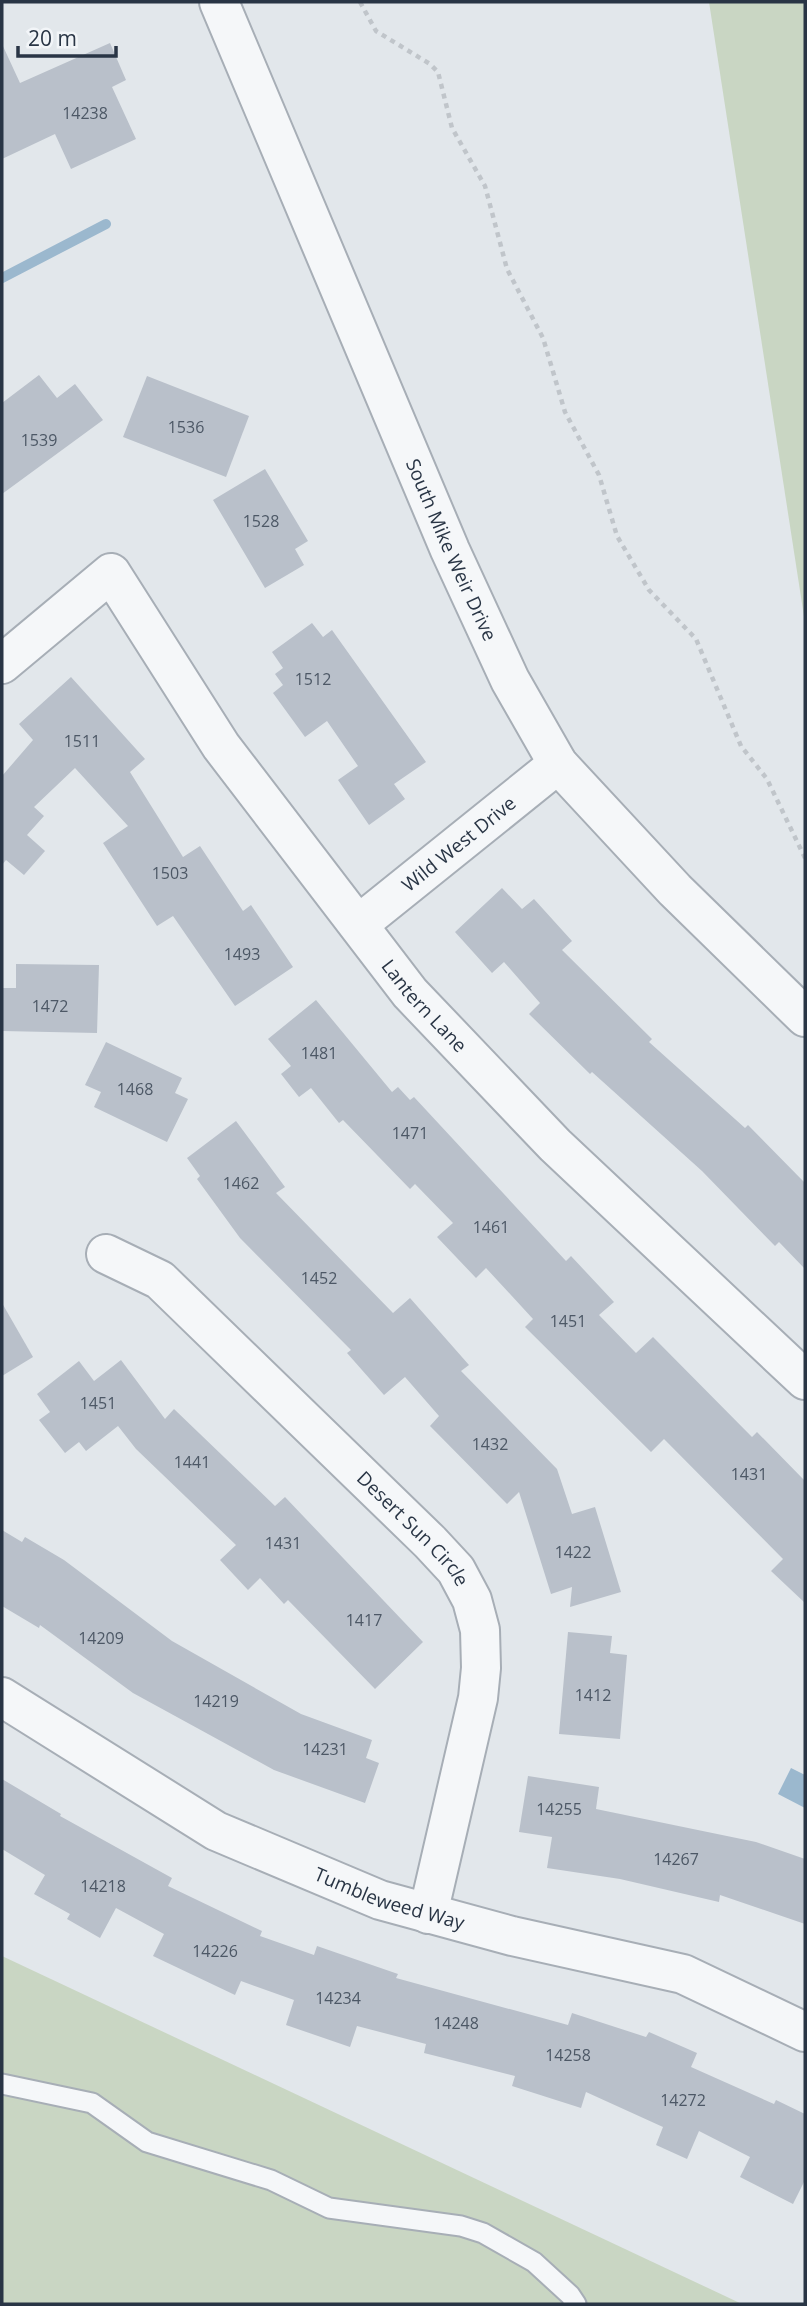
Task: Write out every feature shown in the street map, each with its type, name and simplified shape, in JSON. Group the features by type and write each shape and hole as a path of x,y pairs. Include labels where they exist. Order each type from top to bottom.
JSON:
{"street":[{"name":"South Mike Weir Drive","path":"219,2 450,550 510,681 558,764 676,890 805,1017"},
{"name":"Lantern Lane","path":"2,664 111,573 222,746 273,817 359,924 410,993 555,1145 805,1380"},
{"name":"Wild West Drive","path":"359,924 558,764"},
{"name":"Desert Sun Circle","path":"106,1254 160,1280 430,1542 456,1570 472,1600 480,1630 481,1668 478,1698 428,1914"},
{"name":"Tumbleweed Way","path":"2,1697 216,1831 380,1900 512,1936 683,1974 805,2032"}],"lane":[{"path":"2,2084 92,2103 147,2142 271,2180 329,2208 461,2226 483,2233 534,2262 570,2295 576,2304"}],"path":[{"path":"360,2 376,31 430,64 438,72 453,128 485,186 507,269 543,338 565,412 599,475 617,536 649,590 696,639 741,746 766,779 805,858"}],"green space":[{"path":"709,2 805,2 805,623"},
{"path":"2,1956 742,2304 2,2304"}],"water":[{"path":"791,1768 805,1775 805,1808 778,1794"}],"building":[{"path":"110,43 126,80 112,87 136,139 71,169 55,134 2,159 2,44 20,83"},
{"path":"39,375 57,398 75,384 103,420 2,494 2,403"},
{"path":"147,376 249,416 226,477 123,437"},
{"path":"265,469 308,541 295,549 304,565 265,588 213,500"},
{"path":"312,623 323,637 332,630 426,762 394,784 405,799 369,825 338,780 358,766 327,721 305,737 273,693 283,685 275,674 283,668 272,652"},
{"path":"71,677 145,759 130,772 183,857 200,846 243,911 251,905 293,967 235,1006 173,916 157,926 103,843 128,826 75,768 34,807 44,816 27,835 45,851 24,875 6,860 2,865 2,776 33,740 19,724"},
{"path":"502,888 522,909 534,899 572,941 562,950 652,1039 649,1042 745,1128 748,1125 805,1183 805,1269 779,1242 775,1246 702,1171 592,1072 590,1074 529,1014 540,1003 504,962 492,973 455,932"},
{"path":"16,964 99,965 97,1033 2,1031 2,988 16,988"},
{"path":"316,1000 392,1092 398,1087 410,1100 414,1097 566,1261 571,1256 614,1302 599,1315 636,1353 653,1337 752,1437 757,1432 805,1481 805,1603 771,1571 783,1559 664,1439 651,1452 525,1327 533,1319 486,1268 476,1278 437,1237 453,1223 415,1184 410,1189 343,1120 339,1123 311,1088 299,1097 281,1074 291,1066 268,1039"},
{"path":"106,1042 182,1078 175,1093 188,1099 167,1142 94,1107 101,1092 85,1085"},
{"path":"236,1121 285,1187 276,1193 393,1313 410,1298 469,1365 461,1371 557,1469 572,1514 595,1507 621,1592 570,1607 572,1587 551,1594 519,1492 507,1504 430,1426 439,1416 405,1377 384,1395 347,1353 351,1350 240,1238 197,1179 200,1176 187,1158"},
{"path":"2,1303 33,1357 2,1376"},
{"path":"121,1360 165,1419 174,1409 275,1506 285,1497 423,1642 375,1689 288,1600 284,1604 260,1578 248,1590 220,1560 236,1545 136,1449 118,1426 86,1451 79,1442 65,1453 39,1420 50,1412 37,1394 79,1361 94,1381"},
{"path":"2,1530 22,1542 25,1537 64,1560 172,1641 301,1714 372,1740 366,1758 379,1763 365,1803 274,1770 133,1693 40,1625 39,1628 2,1606"},
{"path":"568,1632 612,1636 610,1653 627,1655 620,1739 559,1734"},
{"path":"528,1776 599,1787 596,1809 756,1842 805,1859 805,1924 720,1895 719,1902 620,1879 547,1868 552,1837 519,1832"},
{"path":"2,1779 61,1814 60,1816 172,1878 168,1886 262,1931 260,1936 314,1955 317,1946 398,1974 396,1978 568,2025 572,2013 646,2037 649,2032 697,2053 691,2067 774,2104 776,2100 805,2114 805,2180 793,2204 740,2177 750,2157 699,2131 687,2159 656,2145 663,2127 586,2092 581,2108 512,2086 515,2076 424,2053 426,2044 357,2026 350,2047 286,2025 294,2000 241,1981 235,1995 153,1956 164,1934 116,1908 100,1938 67,1919 70,1914 34,1894 45,1875 2,1849"}],"waterway":[{"path":"2,278 106,224"}]}
